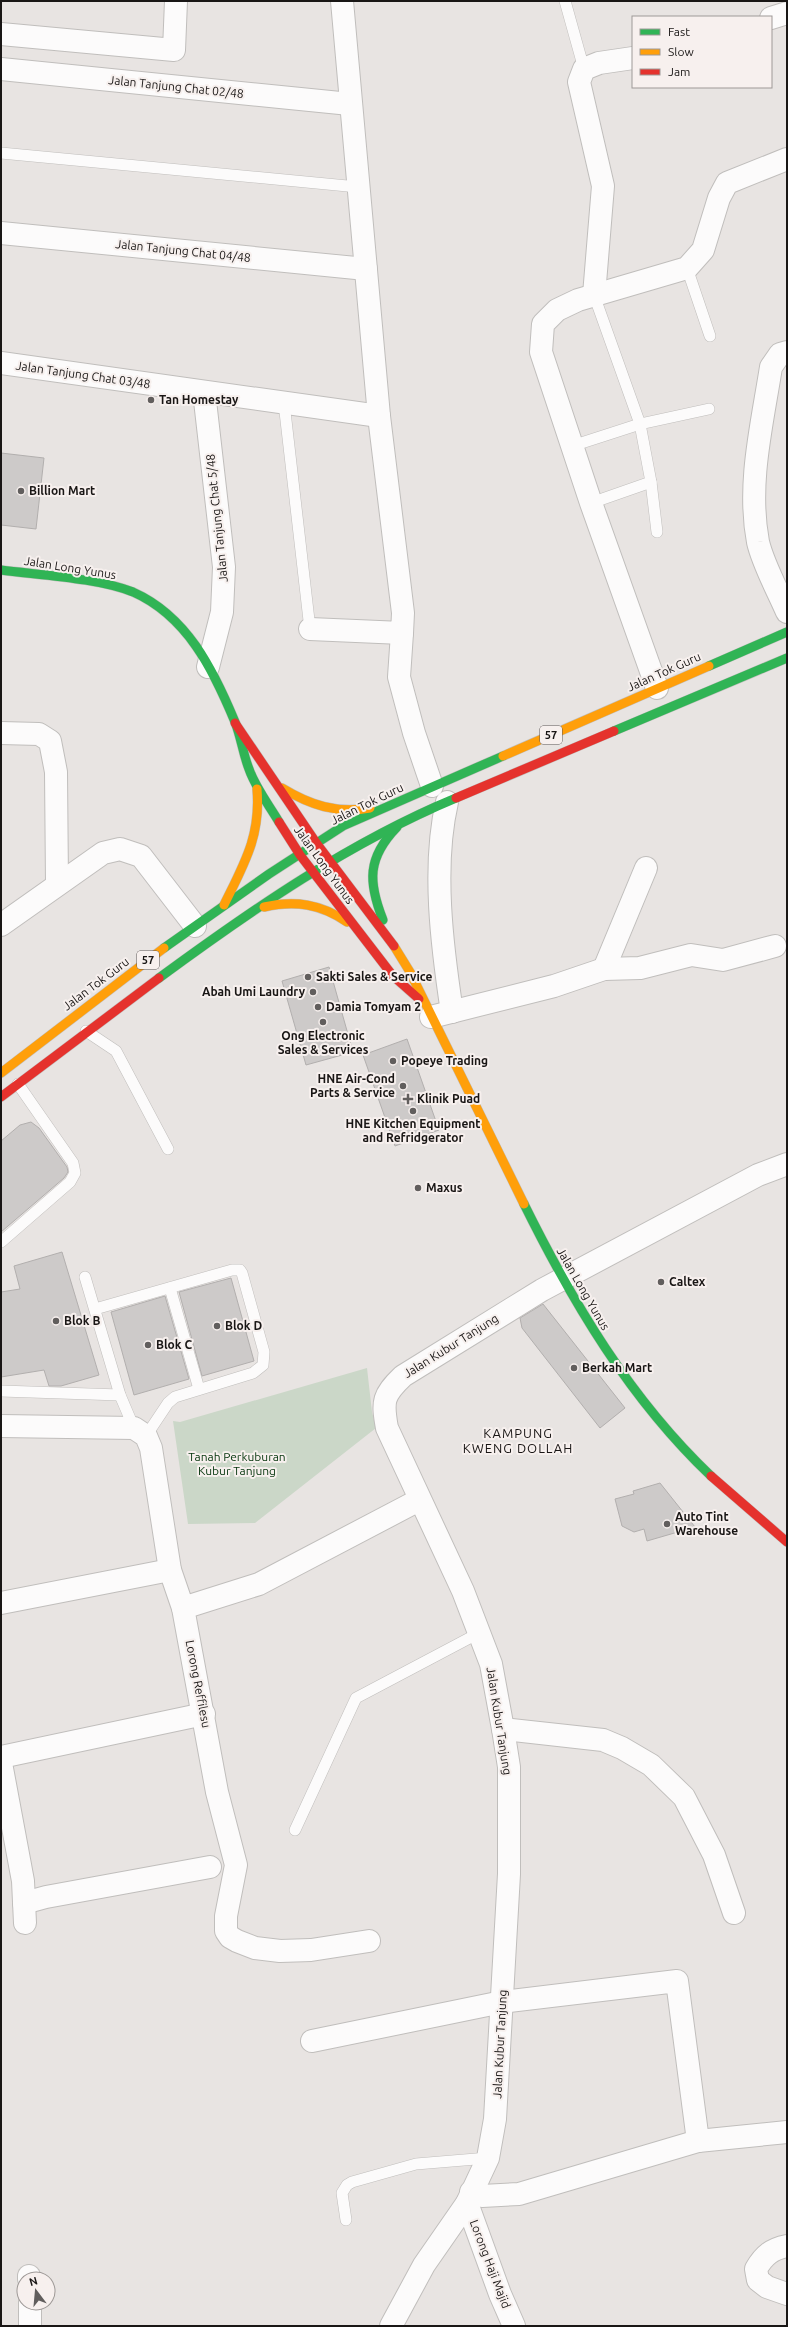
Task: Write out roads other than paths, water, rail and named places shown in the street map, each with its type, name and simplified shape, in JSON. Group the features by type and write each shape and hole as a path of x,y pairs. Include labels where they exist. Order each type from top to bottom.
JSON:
{"main road":[{"name":"Jalan Long Yunus","path":"1,570 105,584 132,592 158,606 176,620 194,642 208,667 235,723 249,770 300,855 393,976 427,1010"},
{"name":"Jalan Tok Guru","path":"1,1073 114,985 195,926 343,826 787,632"},
{"name":"57","path":"1,1097 86,1031 237,921 362,841 408,818 787,658"},
{"name":"Jalan Long Yunus","path":"235,723 261,759 317,844 393,944 410,972 427,1010 562,1279 600,1342 663,1426 742,1506 787,1542"},
{"path":"223,906 249,858 254,840 258,820 259,802 256,782"},
{"path":"278,786 301,800 319,808 342,811 365,809 398,802"},
{"path":"393,944 378,907 371,873 375,856 387,836 408,818"},
{"path":"237,921 265,907 285,902 307,904 330,911 346,921 369,944"}],"street":[{"path":"1,34 174,50 176,1"},
{"path":"342,1 379,416 403,613 399,676 414,733 432,786"},
{"path":"594,295 602,186 579,82 584,69 599,63 632,58"},
{"name":"Jalan Tanjung Chat 02/48","path":"1,69 350,104"},
{"path":"657,688 591,503 541,352 543,324 557,310 594,295 687,268 702,250 719,198 727,183 787,159"},
{"name":"Jalan Tanjung Chat 04/48","path":"1,233 366,269"},
{"path":"787,352 780,354 771,367 756,466 753,506 759,544 787,612"},
{"name":"Jalan Tanjung Chat 03/48","path":"1,363 379,416"},
{"name":"Jalan Tanjung Chat 5/48","path":"204,392 224,567 222,612 208,667"},
{"path":"310,629 402,633"},
{"path":"1,733 44,735 52,746 56,772 57,884"},
{"path":"447,802 439,861 444,957 452,1012"},
{"path":"1,925 57,884 103,853 120,849 141,856 195,926"},
{"path":"604,969 646,868"},
{"path":"427,1010 452,1012 554,986 604,969 640,968 691,955 723,960 775,946"},
{"name":"Jalan Kubur Tanjung","path":"391,2326 424,2266 469,2198 488,2158 496,2119 509,1874 509,1767 491,1664 464,1591 419,1500 387,1428 383,1408 389,1389 403,1376 562,1279 758,1175 787,1164"},
{"path":"1,1426 140,1432"},
{"name":"Lorong Reffilesu","path":"140,1432 151,1448 170,1570 183,1608 204,1714 217,1792 236,1865 225,1924 230,1937 255,1948 280,1951 311,1950 369,1941"},
{"path":"183,1608 259,1584 419,1500"},
{"path":"1,1603 170,1570"},
{"path":"1,1757 204,1714"},
{"path":"503,1729 603,1740 622,1748 651,1765 684,1797 714,1855 734,1913"},
{"path":"1,1763 23,1881 25,1913 46,1897 210,1867"},
{"path":"312,2041 502,2002 677,1981 698,2141"},
{"path":"469,2198 519,2194 698,2141 787,2132"},
{"name":"Lorong Haji Majid","path":"469,2198 500,2294 514,2326"},
{"path":"787,2246 776,2248 763,2257 756,2269 758,2280 767,2287 787,2294"},
{"path":"30,2311 30,2326"}],"lane":[{"path":"565,1 584,69"},
{"path":"1,153 358,187"},
{"path":"687,268 710,336"},
{"path":"594,295 640,424 651,482 657,532"},
{"path":"284,403 310,629"},
{"path":"572,446 640,424 709,409"},
{"path":"591,503 651,482"},
{"path":"86,1031 116,1051 168,1149"},
{"path":"1,1242 70,1182 75,1173 73,1163 18,1084"},
{"path":"85,1277 120,1395 140,1432 175,1397 253,1373 263,1365 264,1352 244,1277 240,1270 232,1270 95,1310"},
{"path":"170,1288 200,1389"},
{"path":"1,1391 120,1395"},
{"path":"295,1830 356,1698 479,1633"},
{"path":"346,2220 342,2193 347,2185 352,2182 416,2164 488,2158"}],"place":[{"name":"Tan Homestay","path":"151,400"},
{"name":"Billion Mart","path":"21,491"},
{"name":"Sakti Sales & Service","path":"308,977"},
{"name":"Abah Umi Laundry","path":"313,992"},
{"name":"Damia Tomyam 2","path":"318,1007"},
{"name":"Ong Electronic Sales & Services","path":"323,1022"},
{"name":"Popeye Trading","path":"393,1061"},
{"name":"HNE Air-Cond Parts & Service","path":"403,1086"},
{"name":"Klinik Puad","path":"408,1099"},
{"name":"HNE Kitchen Equipment and Refridgerator","path":"413,1111"},
{"name":"Maxus","path":"418,1188"},
{"name":"Caltex","path":"661,1282"},
{"name":"Blok B","path":"56,1321"},
{"name":"Blok D","path":"217,1326"},
{"name":"Blok C","path":"148,1345"},
{"name":"Berkah Mart","path":"574,1368"},
{"name":"Auto Tint Warehouse","path":"667,1524"}],"district":[{"name":"KAMPUNG KWENG DOLLAH","path":"518,1440"}],"park label":[{"name":"Tanah Perkuburan Kubur Tanjung","path":"237,1464"}]}
